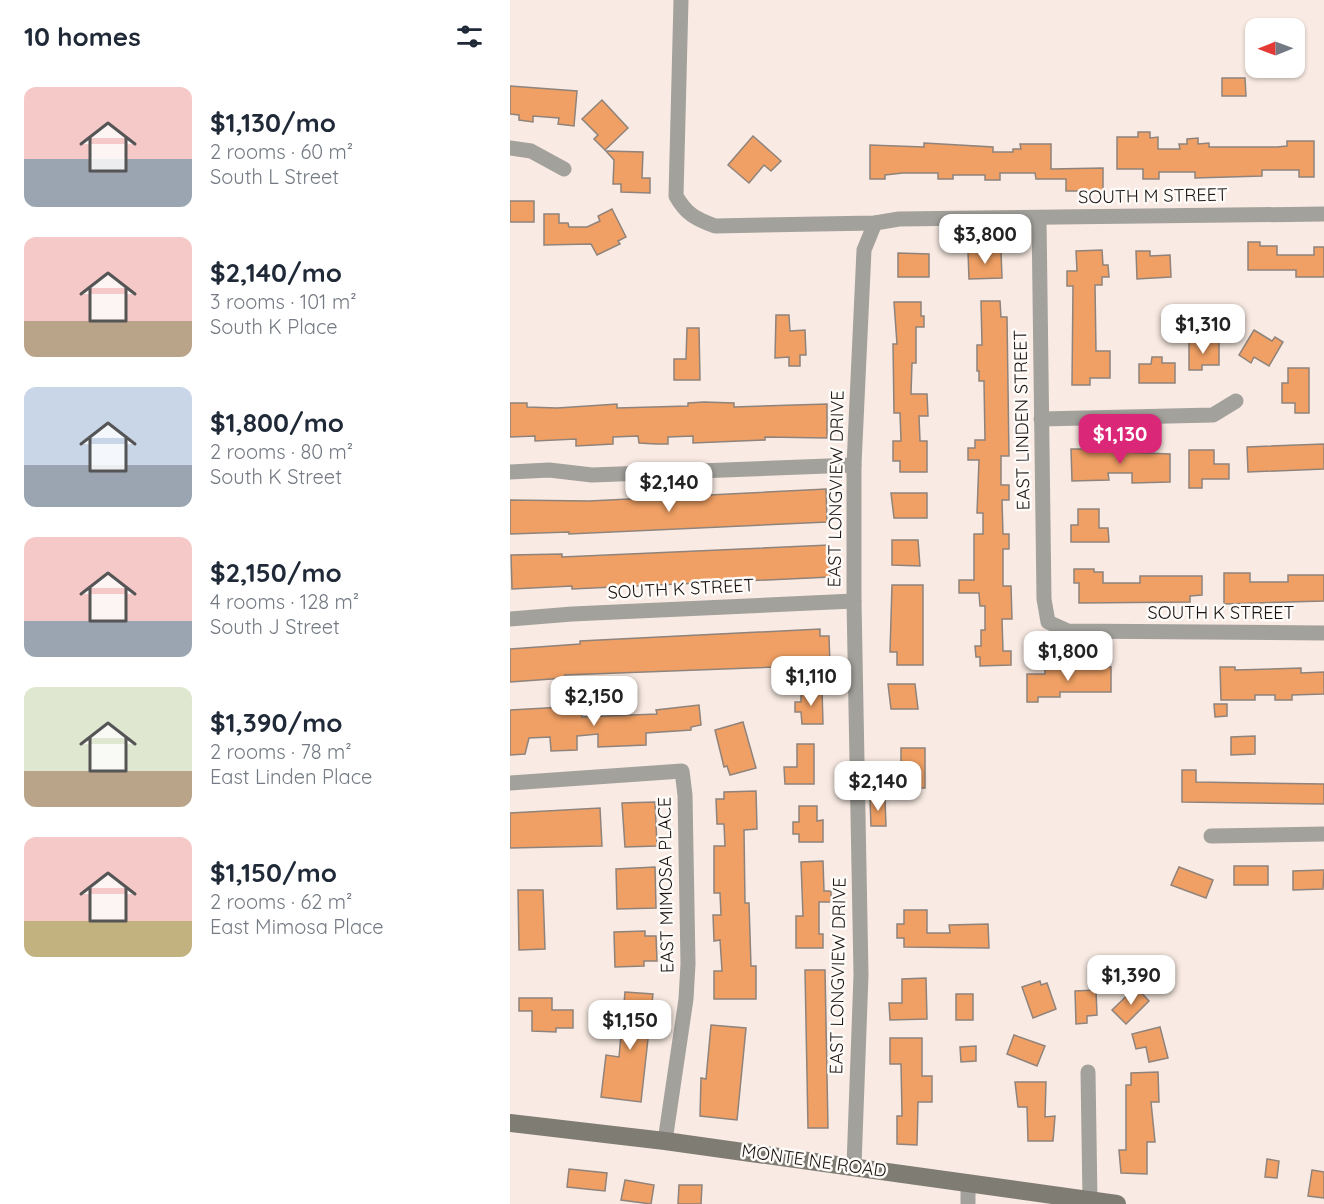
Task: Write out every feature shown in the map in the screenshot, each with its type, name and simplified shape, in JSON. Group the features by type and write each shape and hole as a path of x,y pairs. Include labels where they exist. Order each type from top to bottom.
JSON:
{"street":[{"path":"681,0 676,196 683,208 695,219 715,226 875,223"},
{"path":"510,148 531,151 564,169"},
{"name":"SOUTH M STREET","path":"875,223 899,219 1324,214"},
{"name":"EAST LINDEN STREET","path":"1039,218 1044,599 1047,622"},
{"name":"EAST LONGVIEW DRIVE","path":"854,1166 861,975 854,601 854,465 864,250 875,223"},
{"path":"1041,419 1214,415 1236,402"},
{"path":"510,471 549,470 592,475 854,465"},
{"name":"SOUTH K STREET","path":"510,619 854,601"},
{"name":"SOUTH K STREET","path":"1047,622 1068,631 1324,633"},
{"name":"EAST MIMOSA PLACE","path":"510,783 682,771 686,795 688,964 686,999 664,1141"},
{"path":"1211,836 1324,834"},
{"path":"1088,1072 1090,1200"},
{"name":"MONTE NE ROAD","path":"510,1123 854,1166 1117,1204"},
{"path":"968,1183 968,1204"}],"building":[{"path":"1222,78 1245,78 1246,96 1222,96"},
{"path":"510,86 577,91 574,126 558,124 559,118 533,116 533,122 519,120 519,115 510,114"},
{"path":"602,100 628,128 605,150 594,139 598,135 582,119"},
{"path":"1138,132 1150,132 1150,138 1158,137 1158,149 1180,149 1179,144 1187,144 1187,139 1198,138 1198,144 1209,143 1209,147 1277,147 1287,146 1287,141 1314,141 1314,177 1299,177 1299,170 1262,170 1262,176 1195,178 1195,172 1159,172 1159,179 1143,179 1143,169 1117,169 1117,137 1138,137"},
{"path":"753,136 781,161 771,171 764,165 749,183 728,165"},
{"path":"924,143 993,147 993,152 1013,152 1013,149 1021,149 1020,144 1051,144 1051,169 1103,168 1103,191 1066,191 1066,179 1036,179 1035,173 1000,173 1000,180 985,180 985,175 953,175 953,179 938,179 938,173 903,173 885,175 885,179 870,179 870,145 924,147"},
{"path":"606,151 643,152 642,178 650,178 650,193 621,192 621,184 613,184 614,160"},
{"path":"510,201 534,201 534,222 510,222"},
{"path":"612,209 626,237 618,241 620,244 597,255 591,244 544,245 544,214 559,214 559,223 568,223 569,227 587,227 600,221 598,216"},
{"path":"1248,242 1260,242 1260,246 1277,246 1277,255 1314,255 1314,247 1324,247 1324,277 1296,277 1296,270 1248,270"},
{"path":"1102,250 1103,265 1108,265 1109,277 1102,277 1102,285 1095,285 1096,351 1110,351 1110,378 1090,378 1090,385 1072,385 1073,286 1067,286 1067,271 1077,271 1076,251"},
{"path":"1001,251 1002,278 969,279 968,252"},
{"path":"1136,251 1150,251 1150,256 1170,255 1171,277 1137,279"},
{"path":"898,253 929,254 929,277 898,277"},
{"path":"981,301 1000,301 1001,317 1007,317 1009,456 1001,456 1001,485 1009,485 1009,500 1002,500 1003,534 1009,534 1009,549 1003,549 1003,586 1011,586 1012,619 1002,619 1003,651 1011,651 1011,665 980,666 980,657 976,657 975,646 981,646 981,630 985,630 985,606 980,606 979,593 959,593 959,580 974,580 974,534 983,534 983,513 977,513 979,460 968,460 968,448 975,448 975,440 985,440 984,381 979,381 979,371 977,371 977,345 982,345"},
{"path":"894,302 921,302 921,316 924,316 924,327 916,327 916,363 912,363 911,394 927,394 928,416 919,416 920,441 927,441 927,472 900,472 900,461 893,461 893,441 901,441 900,413 894,413 893,344 897,344"},
{"path":"776,315 789,315 790,331 805,330 806,355 800,355 800,366 789,366 789,357 775,358"},
{"path":"687,328 699,328 700,380 674,380 674,359 686,359"},
{"path":"1254,330 1272,341 1275,337 1283,342 1269,366 1254,357 1251,363 1239,355"},
{"path":"1189,342 1219,342 1219,365 1202,365 1202,370 1189,370"},
{"path":"1152,357 1162,357 1162,363 1175,363 1175,383 1139,383 1139,364 1151,364"},
{"path":"1288,368 1309,368 1309,413 1295,413 1295,403 1282,403 1282,383 1288,383"},
{"path":"510,403 527,403 527,407 557,408 617,404 617,408 688,406 688,403 734,403 734,407 827,404 827,438 765,437 765,440 693,443 693,436 668,437 668,444 656,444 639,443 638,436 613,437 613,444 576,446 576,439 535,441 535,436 510,437"},
{"path":"1324,444 1324,469 1248,472 1247,447"},
{"path":"1071,449 1120,449 1120,452 1170,454 1170,482 1132,483 1132,473 1108,473 1109,480 1072,481"},
{"path":"1189,450 1214,450 1214,464 1229,464 1229,479 1202,479 1202,488 1189,488"},
{"path":"826,489 827,522 569,534 569,532 510,534 510,500 589,501"},
{"path":"891,493 927,493 927,518 894,518"},
{"path":"1078,509 1099,509 1099,528 1108,528 1109,542 1071,542 1071,525 1078,525"},
{"path":"892,540 918,540 920,566 892,565"},
{"path":"829,545 830,577 572,589 572,586 512,589 511,555 562,554 562,557"},
{"path":"1074,569 1094,569 1094,572 1103,572 1103,583 1140,583 1140,576 1202,576 1202,595 1190,596 1190,602 1079,603 1079,583 1074,583"},
{"path":"1224,573 1250,573 1250,582 1288,582 1288,575 1324,575 1324,601 1224,604"},
{"path":"892,585 923,585 923,665 897,665 897,652 890,652"},
{"path":"820,629 820,636 829,636 830,665 565,675 565,678 510,682 510,649 580,644 580,641"},
{"path":"1045,667 1111,667 1111,692 1060,692 1060,697 1038,697 1038,702 1027,702 1027,674 1045,674"},
{"path":"1220,667 1235,667 1235,670 1301,668 1301,673 1324,672 1324,694 1292,695 1292,700 1275,700 1275,695 1255,695 1255,700 1221,700"},
{"path":"888,684 915,684 918,709 891,709"},
{"path":"822,689 823,724 802,724 801,712 795,712 795,702 801,702 801,690"},
{"path":"1214,704 1227,704 1227,716 1215,717"},
{"path":"699,705 701,725 691,727 691,730 646,733 646,745 598,747 598,734 577,736 577,750 551,751 550,737 529,738 525,754 510,755 510,710 581,706 582,717 657,714 656,710"},
{"path":"743,722 756,768 730,775 727,766 724,767 715,730"},
{"path":"1255,736 1255,754 1231,755 1231,737"},
{"path":"797,744 814,744 814,784 785,784 784,767 797,767"},
{"path":"901,748 925,748 925,788 901,788"},
{"path":"1182,770 1196,770 1196,782 1324,784 1324,804 1182,802"},
{"path":"756,791 757,829 744,830 745,903 749,903 751,966 756,966 756,999 714,999 714,971 722,971 720,940 714,941 713,915 721,915 720,893 714,893 714,846 725,846 724,824 717,824 716,799 724,799 724,792"},
{"path":"870,799 885,799 886,826 871,826"},
{"path":"655,802 657,846 625,847 622,803"},
{"path":"799,806 817,806 817,821 823,820 823,842 799,842 799,834 793,834 793,822 799,822"},
{"path":"600,808 602,846 510,848 510,813"},
{"path":"823,861 824,891 831,891 831,902 819,902 819,934 823,934 823,948 796,948 796,916 803,916 801,862"},
{"path":"1234,866 1268,866 1268,885 1234,885"},
{"path":"655,867 656,908 617,909 616,869"},
{"path":"1179,867 1213,880 1206,898 1171,885"},
{"path":"1324,870 1323,889 1293,890 1293,871"},
{"path":"518,890 543,890 545,949 519,950"},
{"path":"904,910 927,910 927,933 950,933 949,925 988,924 989,948 904,947 904,938 897,938 897,924 904,924"},
{"path":"645,931 645,936 656,936 657,961 644,961 644,966 615,967 614,932"},
{"path":"805,970 825,970 828,1128 808,1128"},
{"path":"926,978 927,1019 890,1020 889,1003 902,1003 902,979"},
{"path":"1040,981 1041,985 1047,983 1056,1009 1033,1018 1022,987"},
{"path":"1136,987 1149,1001 1126,1024 1112,1010"},
{"path":"1096,990 1097,1015 1087,1016 1087,1023 1076,1024 1075,991"},
{"path":"625,992 653,994 641,1102 601,1097 606,1055 619,1057"},
{"path":"956,994 973,994 973,1020 956,1020"},
{"path":"519,998 552,998 552,1010 573,1010 573,1028 556,1028 556,1032 532,1031 532,1011 519,1011"},
{"path":"711,1025 746,1028 737,1120 700,1116 701,1078 706,1079"},
{"path":"1160,1027 1168,1058 1149,1062 1146,1047 1136,1049 1132,1034"},
{"path":"1014,1035 1045,1046 1037,1066 1007,1054"},
{"path":"890,1038 922,1038 922,1076 932,1076 932,1102 918,1102 917,1145 897,1144 897,1116 902,1116 901,1064 890,1064"},
{"path":"976,1046 976,1061 961,1062 960,1047"},
{"path":"1158,1072 1159,1102 1151,1102 1155,1142 1147,1142 1147,1174 1121,1173 1119,1150 1126,1150 1126,1085 1131,1085 1131,1073"},
{"path":"1015,1082 1046,1082 1045,1117 1055,1116 1053,1141 1028,1141 1027,1107 1018,1107"},
{"path":"1267,1159 1279,1161 1277,1178 1265,1177"},
{"path":"569,1169 607,1173 605,1191 567,1187"},
{"path":"1312,1170 1324,1172 1324,1198 1308,1196"},
{"path":"625,1180 654,1185 651,1204 621,1200"},
{"path":"679,1185 702,1185 701,1204 678,1204"}]}
